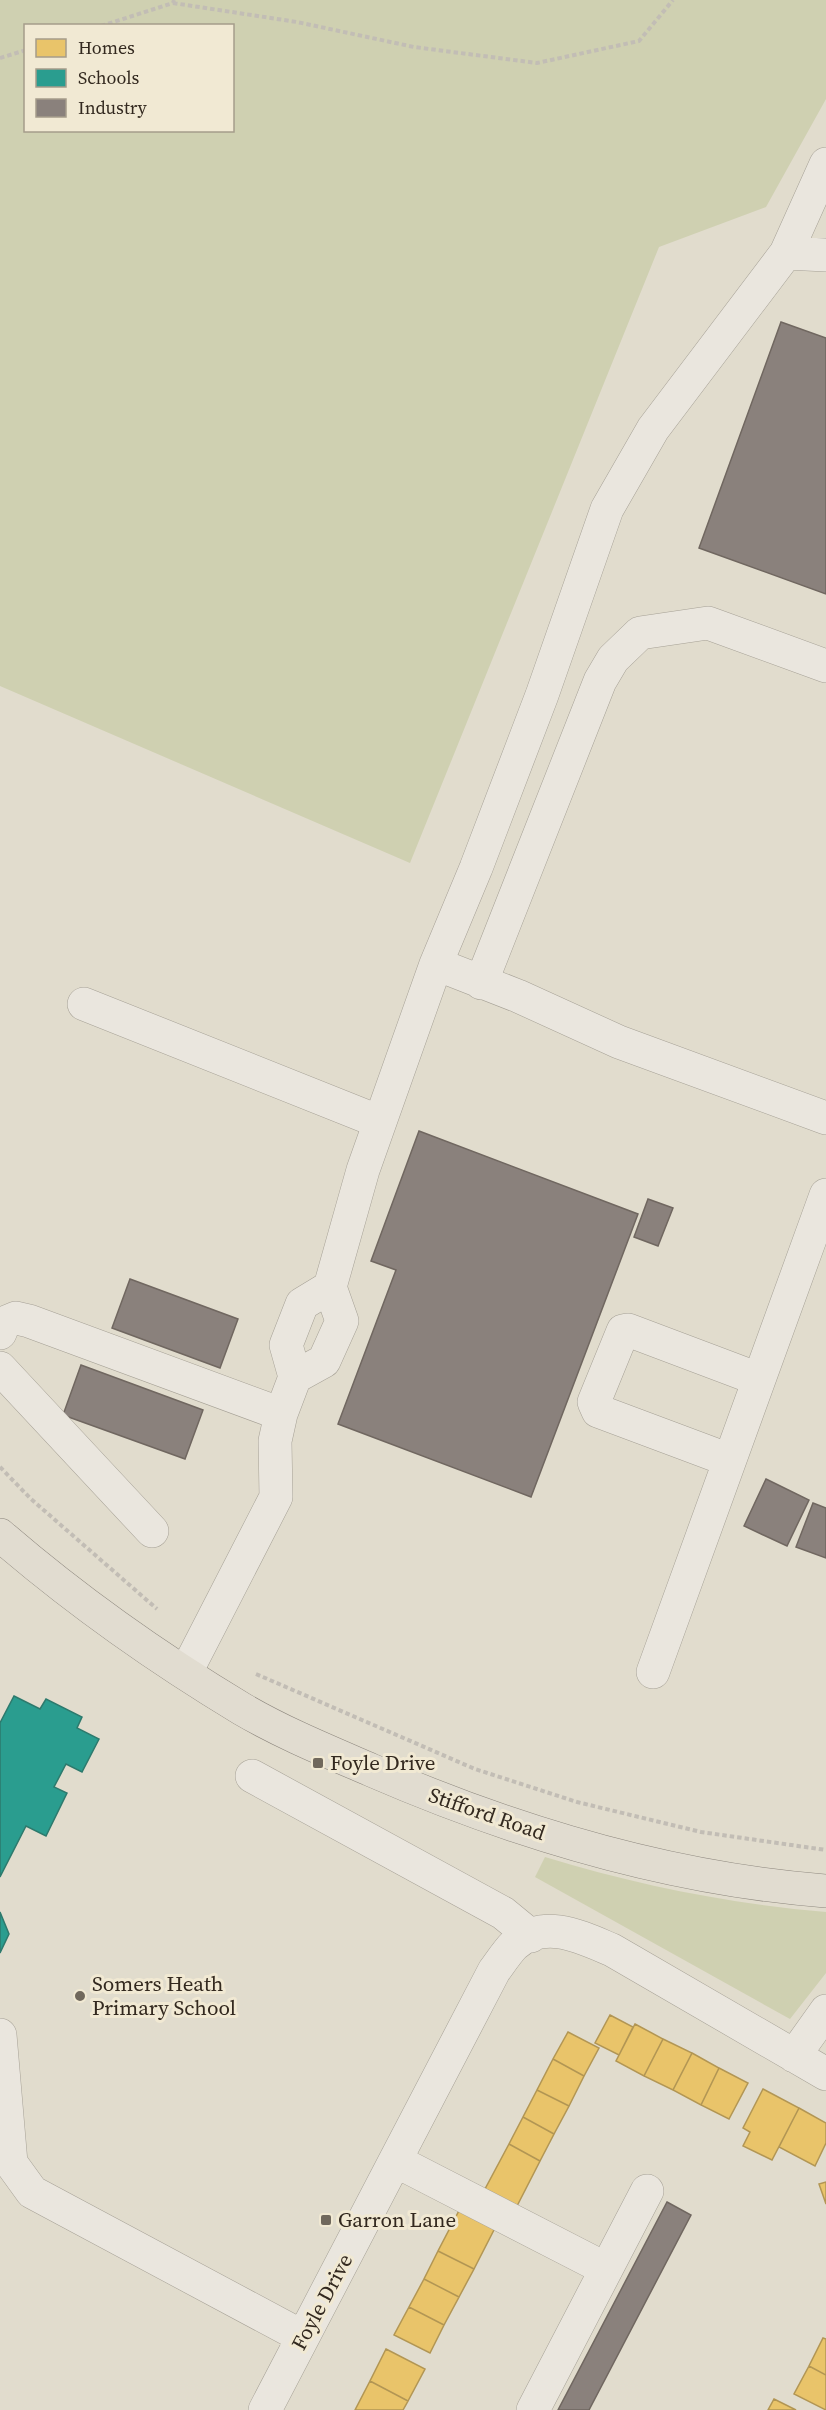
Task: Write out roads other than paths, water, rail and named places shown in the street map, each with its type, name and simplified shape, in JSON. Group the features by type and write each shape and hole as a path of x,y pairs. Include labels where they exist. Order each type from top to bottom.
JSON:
{"main road":[{"name":"Stifford Road","path":"0,1535 93,1606 186,1672 244,1709 307,1742 414,1789 514,1826 621,1856 717,1877 826,1891"}],"street":[{"path":"186,1672 276,1497 276,1441 281,1414 295,1377 286,1346 302,1304 330,1287 363,1170 436,964 476,868 542,695 607,509 653,429 786,253 826,164"},
{"path":"786,253 826,255"},
{"path":"481,983 600,681 613,659 640,633 708,623 826,666"},
{"path":"436,964 619,1042 826,1118"},
{"path":"84,1004 380,1122"},
{"path":"653,1672 826,1195"},
{"path":"0,1333 4,1323 16,1318 29,1321 281,1414"},
{"path":"729,1460 598,1411 594,1402 622,1331 628,1330 758,1379"},
{"path":"0,1368 152,1530"},
{"path":"252,1776 503,1913 531,1936 552,1930 579,1936 612,1950 826,2074"},
{"name":"Foyle Drive","path":"266,2410 494,1971 515,1944 531,1936"},
{"path":"794,2056 826,2011"},
{"path":"0,2035 11,2163 32,2192 303,2337"},
{"path":"396,2161 606,2269"},
{"path":"533,2410 646,2191"}],"place":[{"name":"Foyle Drive","path":"318,1763"},
{"name":"Somers Heath Primary School","path":"80,1996"},
{"name":"Garron Lane","path":"326,2220"}]}
